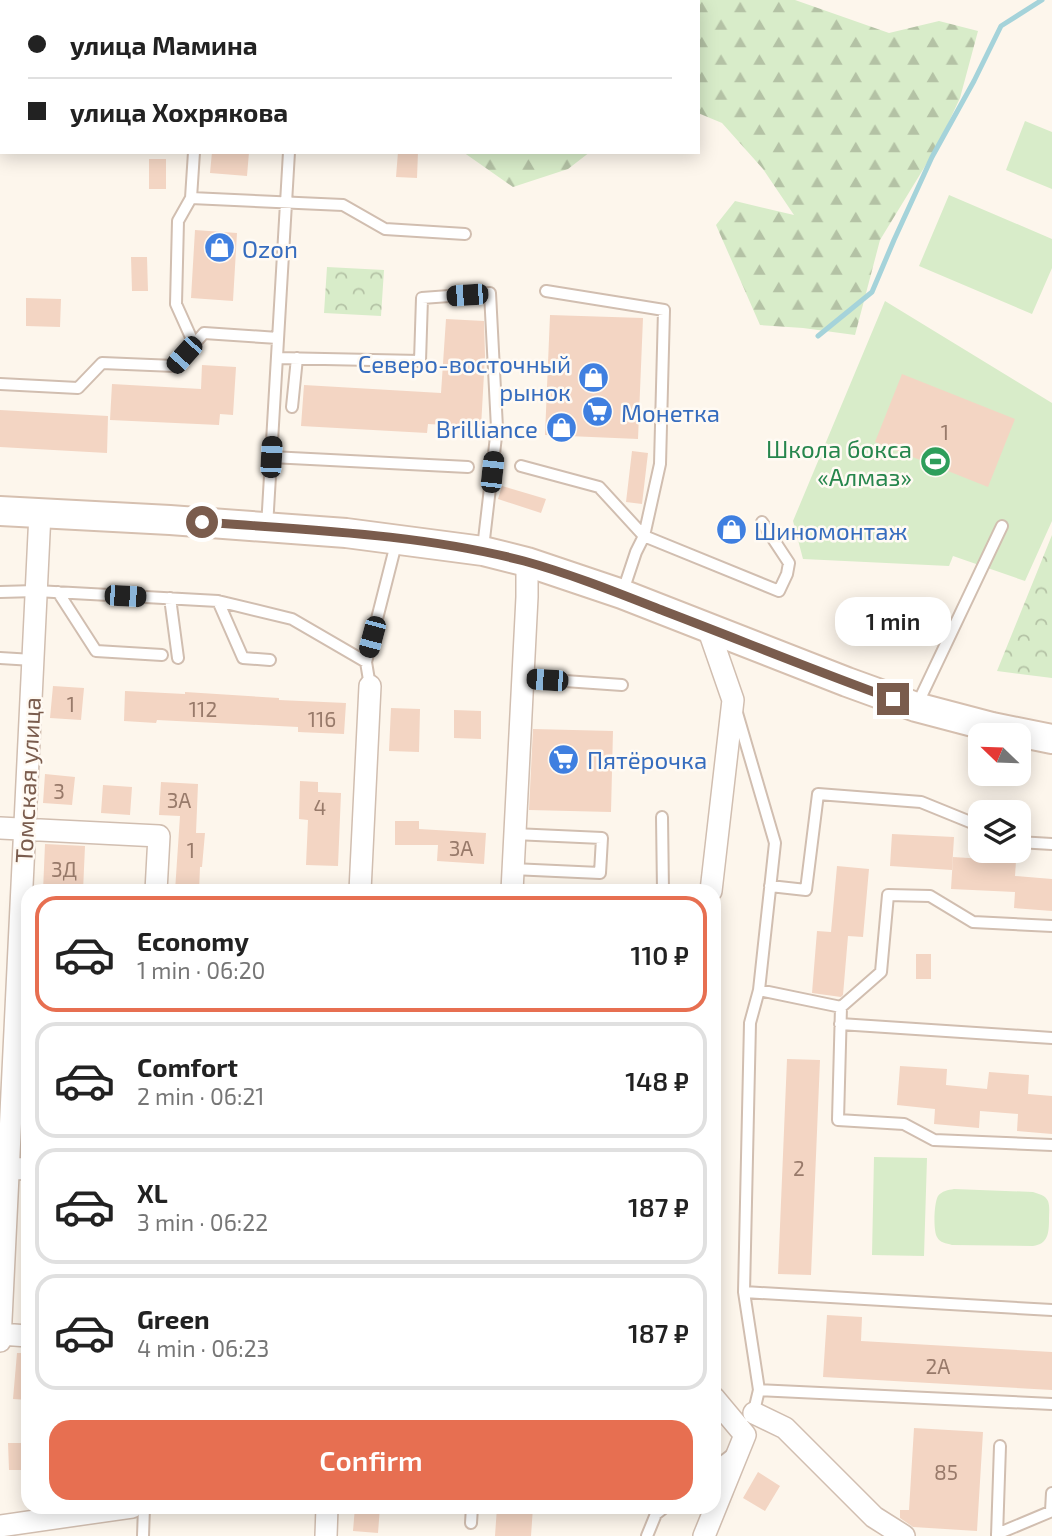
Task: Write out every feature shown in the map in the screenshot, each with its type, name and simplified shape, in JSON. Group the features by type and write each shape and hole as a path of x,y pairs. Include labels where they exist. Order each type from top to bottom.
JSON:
{"main road":[{"path":"0,511 346,533 483,551 527,562 622,594 916,707 1052,739"}],"street":[{"name":"Томская улица","path":"0,1341 12,1168 8,999 24,830 40,513"},
{"path":"512,884 527,562"},
{"path":"708,628 733,700 712,884"},
{"path":"360,884 370,686"},
{"path":"0,828 159,836 156,884"},
{"path":"0,1334 21,1336"},
{"path":"721,1409 742,1442 721,1494"},
{"path":"754,1413 785,1428 874,1517 904,1536"},
{"path":"0,1526 83,1514"},
{"path":"326,1536 327,1514"},
{"path":"704,1536 713,1514"}],"lane":[{"path":"194,154 191,198 178,221 176,304 194,344"},
{"path":"267,527 289,154"},
{"path":"191,198 343,205 384,229 465,234"},
{"path":"546,291 664,310 660,464 644,536 622,594"},
{"path":"277,358 420,362 422,298 490,293 497,428 483,551"},
{"path":"0,384 78,388 102,363 175,366 204,333 278,338"},
{"path":"292,407 297,359"},
{"path":"271,457 468,467"},
{"path":"521,466 598,487 644,536 779,591 789,563 762,522"},
{"path":"916,707 1002,526"},
{"path":"370,686 366,662 397,539"},
{"path":"0,592 36,591 218,601 292,619 366,662"},
{"path":"58,592 96,651 162,655"},
{"path":"170,598 178,658"},
{"path":"218,601 243,658 270,660"},
{"path":"0,658 33,660"},
{"path":"522,678 622,685"},
{"path":"721,1462 742,1442 754,1413 759,1390 744,1293 750,1023 759,990 775,843 733,700"},
{"path":"770,886 806,890 818,794 921,802 968,821"},
{"path":"662,817 663,884"},
{"path":"512,869 600,873 602,850 602,838 514,834"},
{"path":"1031,843 1052,844"},
{"path":"1052,926 973,922 930,896 888,895 881,972 841,1007 838,1120 904,1124 934,1140 1052,1145"},
{"path":"759,990 841,1007"},
{"path":"841,1024 1052,1038"},
{"path":"744,1293 1052,1310"},
{"path":"759,1390 1052,1404"},
{"path":"1000,1447 997,1535 1052,1511 1052,1493"},
{"path":"143,1536 144,1514"},
{"path":"471,1523 472,1514"},
{"path":"647,1536 656,1514"}],"green space":[{"path":"700,0 795,0 889,33 939,21 978,31 960,98 938,145 880,240 855,335 760,325 716,225 735,201 794,215 763,169 722,123 700,114"},
{"path":"1025,121 1052,132 1052,189 1006,170"},
{"path":"466,154 587,154 568,169 513,187"},
{"path":"949,195 1052,239 1052,268 1032,314 919,266"},
{"path":"327,267 384,270 381,316 324,313"},
{"name":"Школа бокса «Алмаз»","path":"885,301 1052,403 1052,521 1025,581 953,556 949,566 803,559 793,521"},
{"path":"1052,535 1052,678 997,671"},
{"path":"874,1157 927,1158 924,1256 872,1255"},
{"path":"954,1189 1033,1192 1042,1195 1049,1205 1047,1237 1042,1243 1033,1246 952,1245 941,1242 935,1229 937,1199 941,1193"}],"building":[{"path":"212,154 249,154 247,176 210,173"},
{"path":"398,154 418,154 417,178 396,177"},
{"path":"149,159 166,159 166,189 149,189"},
{"path":"195,230 237,233 233,301 191,298"},
{"path":"131,257 147,257 148,291 132,291"},
{"path":"26,298 61,299 60,327 26,326"},
{"name":"Северо-восточный рынок","path":"550,315 643,318 638,439 545,435"},
{"path":"446,319 484,321 481,427 428,424 427,433 301,426 304,385 441,393"},
{"path":"202,365 236,367 233,415 220,414 219,425 110,420 112,384 201,389"},
{"path":"902,374 1015,419 988,487 875,442"},
{"path":"0,410 108,416 107,453 0,447"},
{"path":"632,451 648,453 642,504 626,502"},
{"path":"502,486 546,499 541,513 498,499"},
{"path":"53,686 84,688 81,720 50,718"},
{"path":"125,691 185,692 346,703 344,734 298,732 298,727 157,720 156,723 124,721"},
{"path":"391,708 420,709 419,752 389,751"},
{"path":"454,710 481,711 481,739 454,738"},
{"path":"533,729 613,731 611,812 529,810"},
{"path":"45,774 75,777 72,805 43,803"},
{"path":"300,781 318,782 318,792 341,793 338,866 306,865 308,820 299,819"},
{"path":"161,782 198,784 196,833 205,833 199,884 175,884 180,816 159,815"},
{"path":"103,785 132,787 130,815 101,813"},
{"path":"395,821 419,821 419,829 486,833 484,864 437,861 438,845 395,845"},
{"path":"892,834 954,837 952,870 890,866"},
{"path":"45,844 85,846 83,884 43,884"},
{"path":"953,857 968,858 968,863 1016,863 1015,876 1052,879 1052,911 1014,908 1015,892 951,889"},
{"path":"837,866 869,869 863,937 848,936 841,997 812,993 817,931 831,932"},
{"path":"916,954 931,954 931,979 916,979"},
{"path":"787,1059 820,1060 811,1275 778,1274"},
{"path":"900,1066 947,1069 946,1085 987,1089 989,1072 1029,1075 1028,1094 1052,1096 1052,1134 1017,1131 1018,1114 980,1111 979,1128 934,1124 935,1109 897,1105"},
{"path":"827,1315 862,1317 861,1341 1052,1352 1052,1390 823,1377"},
{"path":"17,1353 21,1353 21,1400 13,1399"},
{"path":"914,1428 983,1432 977,1531 913,1527 900,1518 900,1510 909,1510"},
{"path":"8,1443 21,1443 21,1470 9,1470"},
{"path":"758,1472 780,1486 765,1511 743,1498"},
{"path":"354,1514 379,1514 378,1533 353,1531"},
{"path":"497,1514 533,1514 531,1536 495,1536"}],"waterway":[{"path":"818,336 872,292 932,157 1001,26 1042,0"}],"place":[{"name":"Ozon","path":"219,248"},
{"name":"Северо-восточный рынок","path":"594,377"},
{"name":"Монетка","path":"598,412"},
{"name":"Brilliance","path":"561,428"},
{"name":"Школа бокса «Алмаз»","path":"935,462"},
{"name":"Шиномонтаж","path":"731,530"},
{"name":"Пятёрочка","path":"564,759"}],"route":[{"path":"202,522 346,533 444,545 527,562 622,594 893,699"}]}
